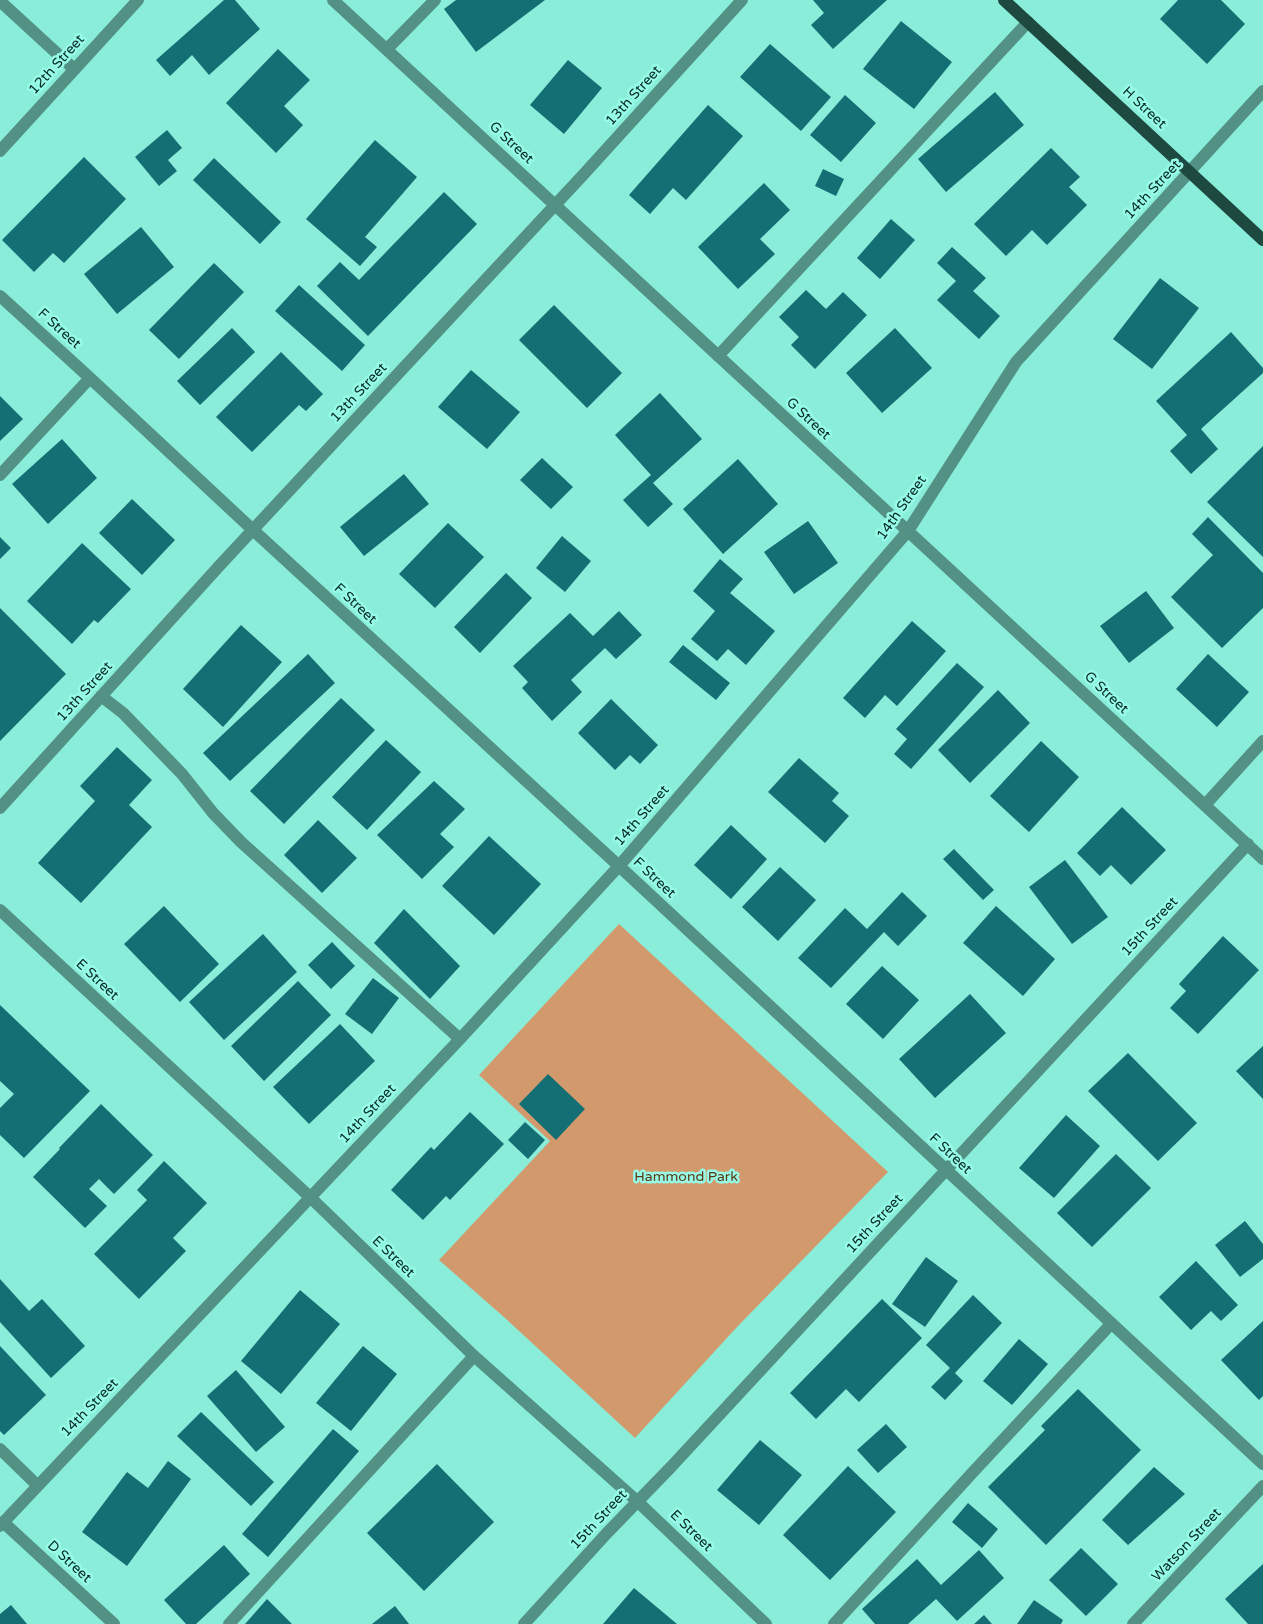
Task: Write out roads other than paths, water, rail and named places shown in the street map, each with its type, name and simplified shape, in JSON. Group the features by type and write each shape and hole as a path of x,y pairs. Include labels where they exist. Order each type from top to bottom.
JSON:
{"main road":[{"name":"H Street","path":"1004,0 1263,240"}],"street":[{"name":"12th Street","path":"0,151 138,0"},
{"name":"G Street","path":"333,0 1263,859"},
{"path":"387,49 435,0"},
{"name":"13th Street","path":"0,808 253,530 583,175 742,0"},
{"path":"0,1 74,68"},
{"path":"718,356 1028,22"},
{"name":"14th Street","path":"2,1524 311,1198 619,866 908,531 1016,362 1263,91"},
{"name":"F Street","path":"0,296 619,866 1263,1464"},
{"path":"0,475 90,378"},
{"path":"102,696 123,713 182,774 212,813 241,842 460,1039"},
{"path":"1205,805 1263,741"},
{"name":"15th Street","path":"524,1624 1248,844"},
{"name":"E Street","path":"0,910 311,1198 474,1356 637,1501 766,1624"},
{"path":"834,1624 1111,1324"},
{"path":"229,1624 474,1356"},
{"path":"0,1449 37,1485"},
{"name":"Watson Street","path":"1133,1624 1263,1486"},
{"name":"D Street","path":"2,1524 114,1624"}],"park label":[{"name":"Hammond Park","path":"686,1177"}]}
